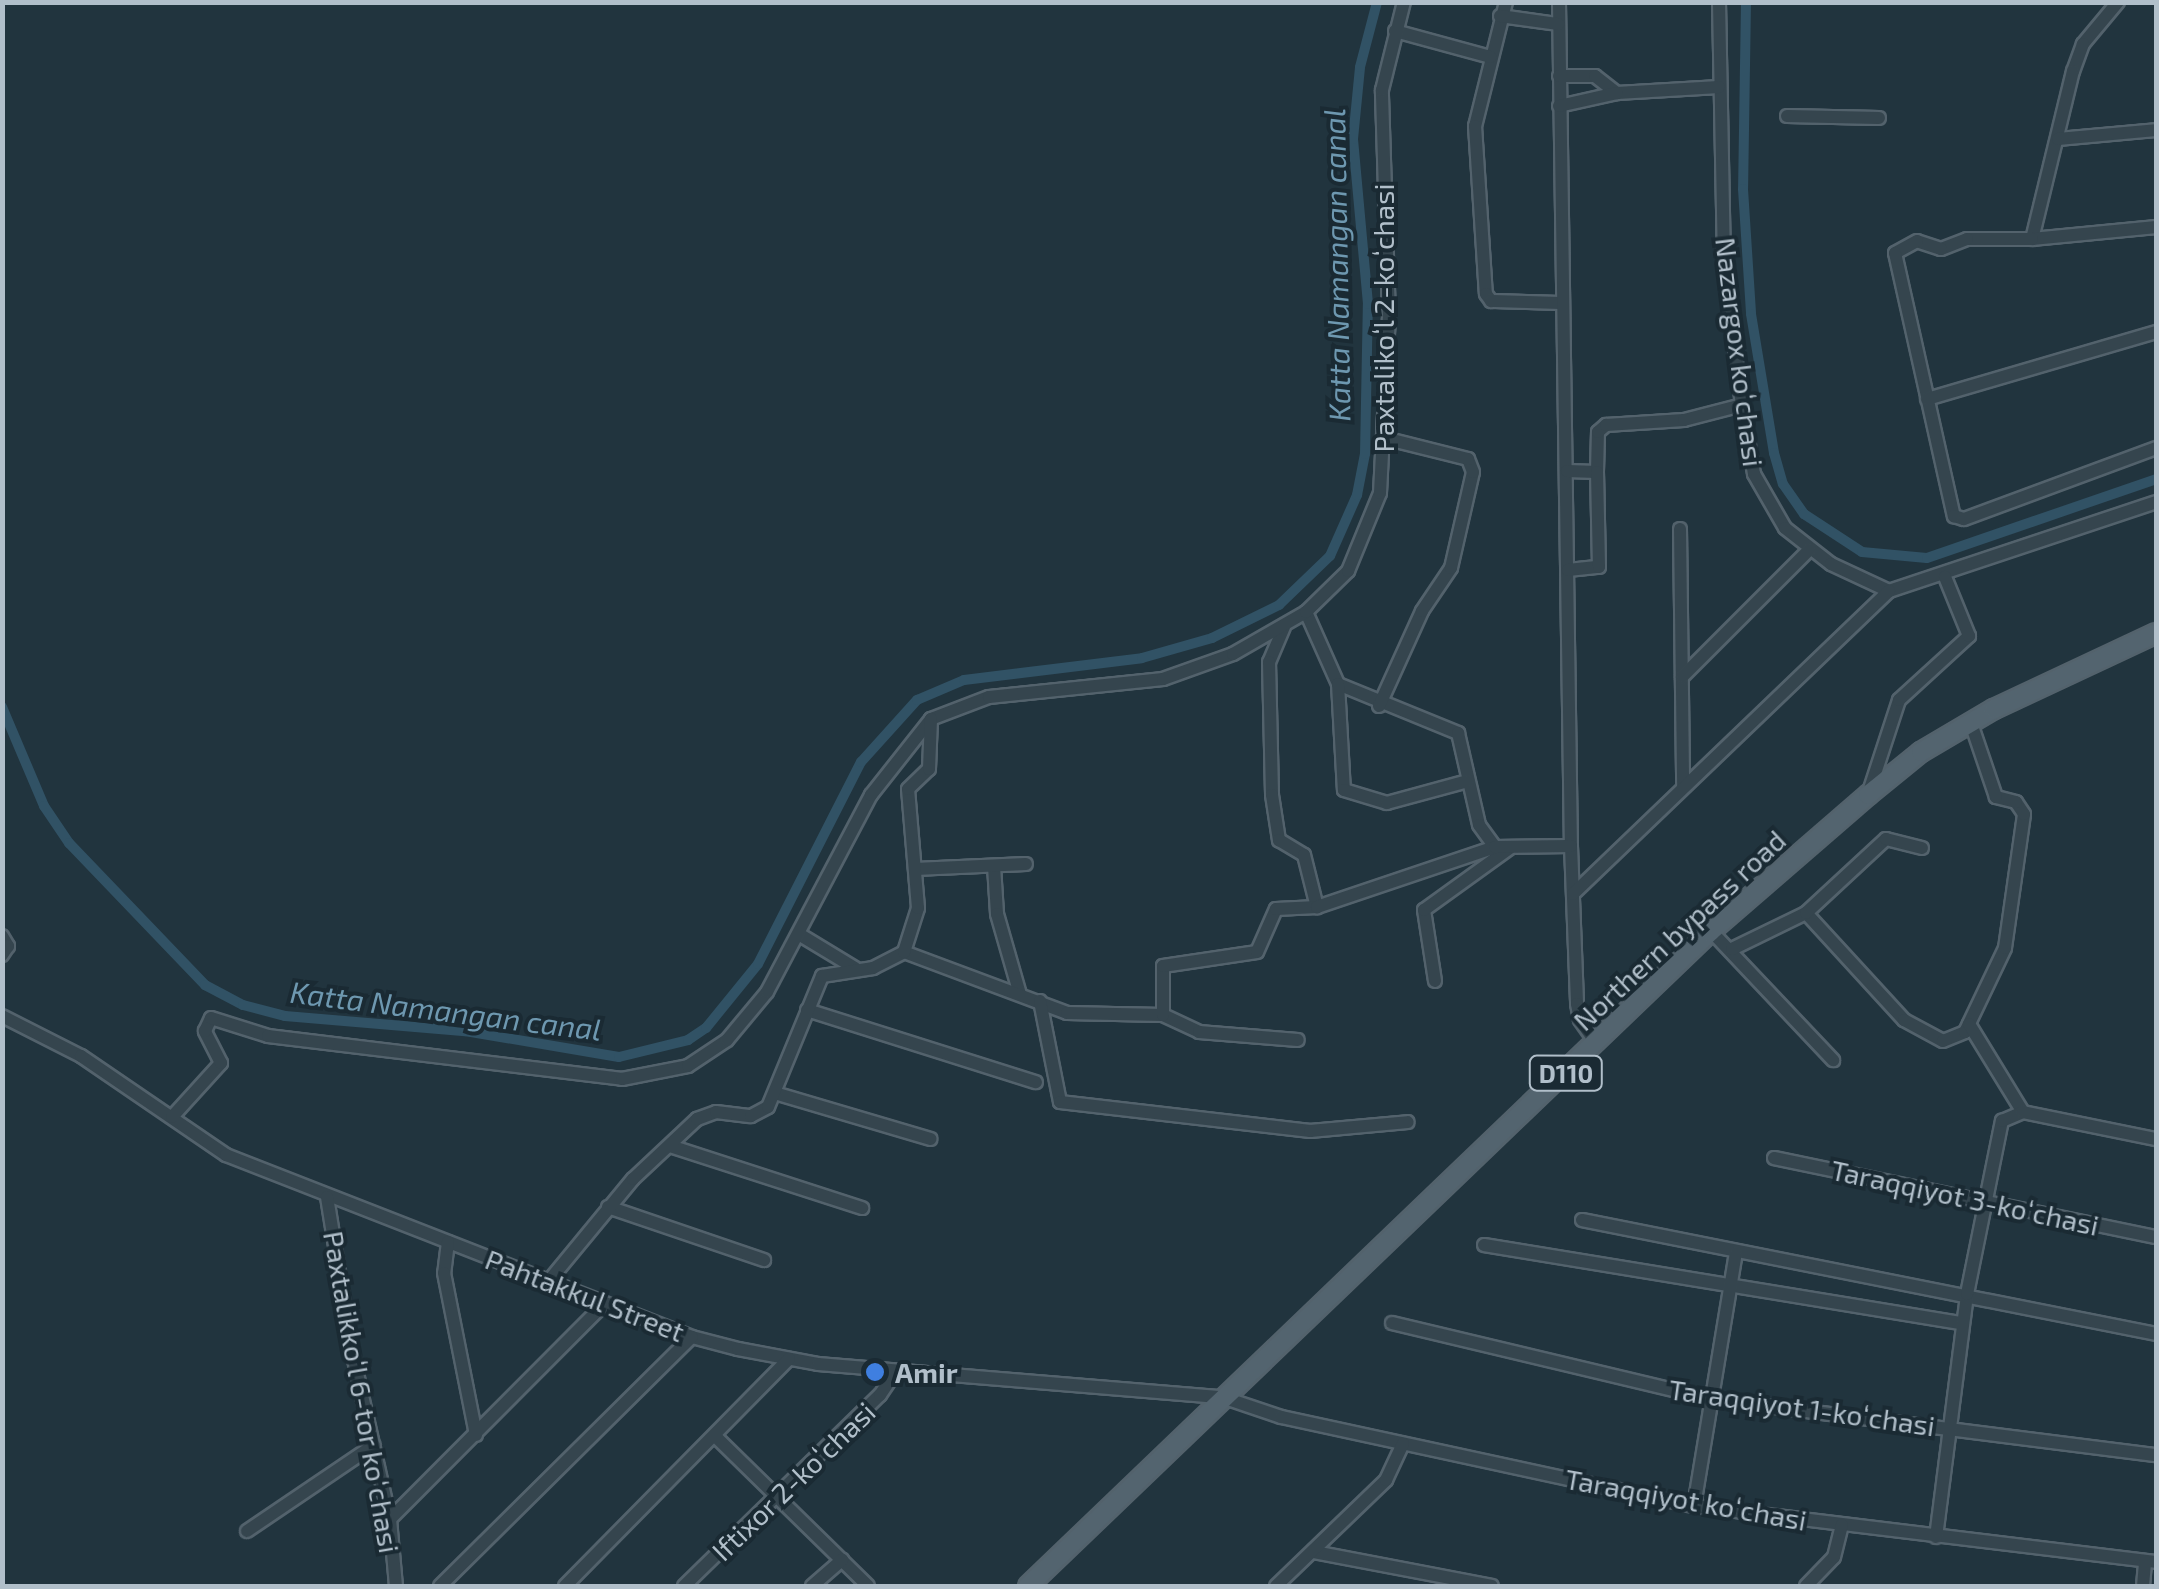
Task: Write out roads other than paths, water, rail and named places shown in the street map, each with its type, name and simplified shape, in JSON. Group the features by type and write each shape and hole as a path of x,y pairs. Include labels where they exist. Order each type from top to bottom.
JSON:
{"main road":[{"name":"Northern bypass road","path":"1028,1586 1711,931 1868,795 1971,722 2156,632"}],"street":[{"name":"Paxtalikoʻl 2-koʻchasi","path":"931,719 989,697 1163,679 1233,654 1306,612 1364,545 1388,439 1381,124 1404,2"},
{"path":"1506,2 1475,126 1486,294 1492,301 1563,303"},
{"path":"1559,2 1571,846 1580,1020 1596,1044"},
{"name":"Nazargox koʻchasi","path":"1720,2 1724,259 1754,474 1768,504 1810,549 1889,591"},
{"path":"2032,239 2084,44 2118,2"},
{"path":"1500,16 1558,24"},
{"path":"1396,31 1491,56"},
{"path":"1559,76 1595,76 1617,93"},
{"path":"1559,106 1617,93 1719,87"},
{"path":"1788,116 1879,118"},
{"path":"2058,140 2156,130"},
{"path":"2156,227 2032,239 1967,238 1941,250 1917,241 1898,248 1896,264 1954,516 1960,519 2156,448"},
{"path":"1927,399 2156,332"},
{"path":"1568,570 1599,567 1598,432 1606,425 1684,420 1742,405"},
{"path":"1380,706 1422,611 1451,568 1474,472 1468,459 1388,439"},
{"path":"1567,471 1597,472"},
{"path":"1573,894 1889,591 1945,578 2156,502"},
{"path":"1680,529 1683,786"},
{"path":"1682,678 1810,549"},
{"path":"1868,795 1898,700 1969,636 1945,578"},
{"path":"1306,612 1338,684 1344,790 1386,803 1468,781"},
{"path":"1286,625 1268,662 1272,795 1279,840 1304,855 1318,907"},
{"path":"1338,684 1380,706 1458,733 1479,825 1496,847"},
{"path":"548,1282 608,1207 706,1114 751,1116 778,1094 822,976 888,963 904,952 916,924 908,789 929,769 931,719"},
{"path":"172,1117 221,1063 205,1031 214,1018 268,1036 622,1079 655,1077 688,1066 726,1040 802,936 871,795 931,719"},
{"path":"1806,913 1904,1020 1942,1041 1960,1038 2005,948 2024,817 2021,806 1996,796 1971,722"},
{"path":"1732,949 1806,913 1886,839 1922,848"},
{"path":"1163,1015 1165,965 1250,955 1260,948 1276,909 1318,907 1496,847 1571,846"},
{"path":"1435,981 1424,910 1512,847"},
{"path":"915,869 1026,864"},
{"path":"990,866 1014,993"},
{"path":"1711,931 1833,1060"},
{"path":"2,936 8,946 2,954"},
{"path":"802,936 856,969"},
{"path":"904,952 1067,1013 1163,1015 1198,1032 1298,1040"},
{"path":"1040,1000 1060,1102 1310,1131 1408,1122"},
{"path":"808,1010 1036,1082"},
{"name":"Pahtakkul Street","path":"2,1016 81,1056 226,1154 327,1197 692,1337 789,1359 1222,1397"},
{"path":"1969,1024 2023,1112"},
{"path":"778,1094 930,1139"},
{"path":"1936,1537 1966,1294 2002,1121 2023,1112 2156,1139"},
{"path":"670,1146 862,1208"},
{"name":"Taraqqiyot 3-koʻchasi","path":"1774,1158 2156,1237"},
{"name":"Paxtalikkoʻl 6-tor koʻchasi","path":"327,1197 390,1519 396,1586"},
{"path":"608,1207 764,1260"},
{"path":"1582,1220 2156,1334"},
{"path":"448,1242 444,1273 476,1434"},
{"path":"1484,1245 1962,1323"},
{"path":"1694,1506 1736,1252"},
{"path":"390,1519 604,1304"},
{"name":"Taraqqiyot 1-koʻchasi","path":"1392,1323 1711,1399 2156,1455"},
{"path":"440,1586 692,1337"},
{"path":"566,1586 789,1359"},
{"name":"Iftixor 2-koʻchasi","path":"684,1586 880,1396 896,1371"},
{"name":"Taraqqiyot koʻchasi","path":"1222,1397 1403,1444 1694,1506 2151,1561"},
{"path":"715,1436 868,1586"},
{"path":"1276,1586 1386,1480 1403,1444"},
{"path":"247,1531 374,1445"},
{"path":"1806,1586 1834,1556 1842,1525"},
{"path":"1314,1552 1492,1586"},
{"path":"812,1586 842,1560"},
{"path":"2142,1586 2151,1561"},
{"path":"1419,1586 1431,1574"}],"waterway":[{"name":"Katta Namangan canal","path":"2,707 44,806 69,843 205,985 243,1005 285,1016 465,1031 619,1057 688,1040 706,1028 758,964 861,762 917,700 964,680 1142,658 1212,638 1279,605 1330,556 1357,495 1365,454 1368,304 1353,139 1360,67 1377,2"},
{"name":"Katta Namangan canal","path":"1746,2 1743,189 1751,314 1774,453 1783,484 1804,514 1862,552 1927,558 2156,479"}],"place":[{"name":"Amir","path":"875,1372"}]}
